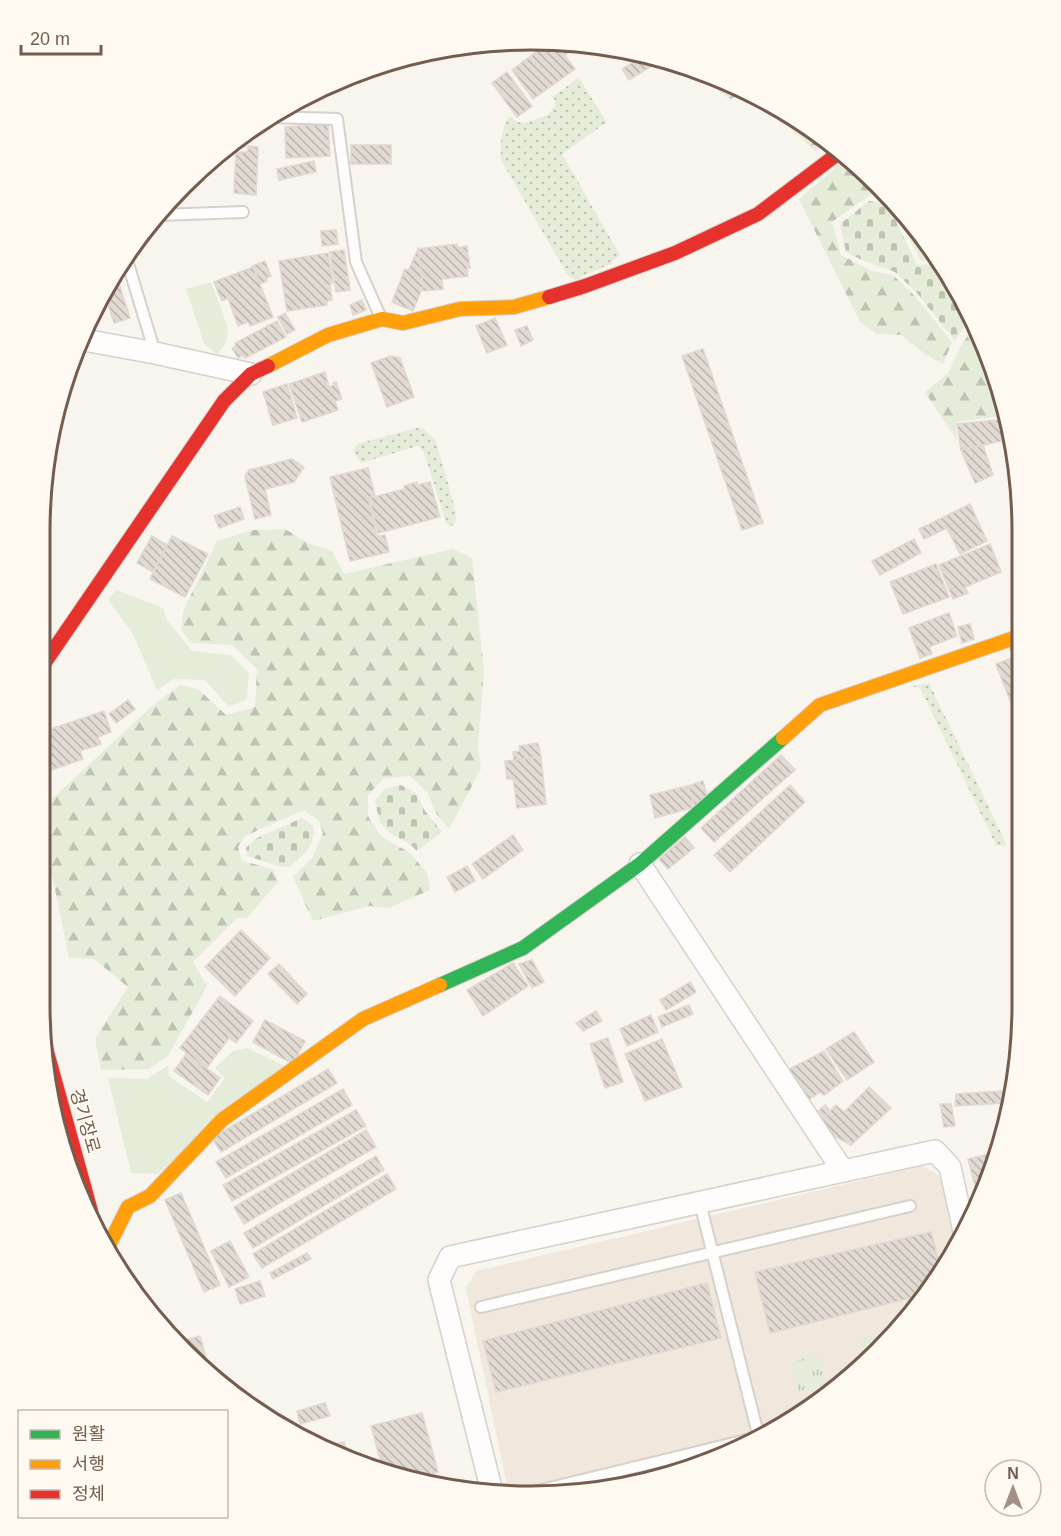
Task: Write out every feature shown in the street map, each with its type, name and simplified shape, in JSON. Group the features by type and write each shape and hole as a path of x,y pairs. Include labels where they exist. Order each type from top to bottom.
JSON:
{"street":[{"path":"50,655 224,401 251,374 328,335 382,319 404,323 460,309 514,307 585,286 675,253 759,213 833,157"},
{"path":"88,341 251,374"},
{"path":"111,1241 128,1207 150,1196 222,1120 363,1019 523,948 640,864 820,705 1012,639"},
{"path":"640,864 843,1171"},
{"name":"경기장로","path":"58,1090 83,1181"},
{"path":"490,1484 439,1280 450,1257 935,1151 950,1167 961,1219"}],"lane":[{"path":"285,117 337,119 356,262 382,319"},
{"path":"168,215 243,212"},
{"path":"129,266 155,353"},
{"path":"700,1203 758,1429"},
{"path":"481,1307 910,1206"},
{"path":"564,1485 724,1446"}],"shaded area":[{"path":"922,1166 940,1176 956,1230 930,1273 892,1323 848,1367 798,1405 743,1437 685,1461 624,1477 562,1485 507,1485 466,1288 476,1271"}],"green space":[{"path":"579,78 607,122 562,154 620,255 610,264 575,280 567,274 501,160 501,149 503,131 510,116 517,122 524,123 548,115 555,106 555,100 552,97"},
{"path":"716,86 737,96 730,99"},
{"path":"783,121 820,147 815,151"},
{"path":"841,163 876,196 872,194 832,222 841,255 872,271 893,275 915,296 952,342 943,364 926,355 901,335 877,334 860,322 799,199"},
{"path":"869,201 883,203 893,214 917,265 931,264 962,318 965,325 955,341 917,293 895,272 846,252 840,224"},
{"path":"904,228 927,259 921,261"},
{"path":"211,282 228,329 225,345 217,354 204,343 186,289"},
{"path":"969,334 986,376 997,417 956,422 957,441 925,392 948,373 960,347"},
{"path":"420,427 436,441 456,512 456,521 451,527 446,523 424,452 418,446 361,463 353,451 357,444"},
{"path":"285,529 308,543 332,551 344,574 453,549 472,558 484,670 478,747 481,769 449,829 436,813 427,792 410,776 384,778 368,795 368,816 381,836 410,853 427,873 430,890 389,908 369,906 313,921 293,877 313,857 323,833 319,821 304,810 245,836 238,847 242,861 273,869 278,882 247,918 237,918 193,962 207,986 168,1056 149,1069 101,1070 95,1039 128,987 94,959 69,958 50,865 50,801 152,706 180,685 198,689 226,715 255,707 257,669 232,645 190,643 181,629 184,609 217,541 252,530"},
{"path":"116,590 163,608 167,620 192,651 231,655 249,673 247,699 229,707 205,680 174,679 157,690 133,634 108,600"},
{"path":"929,683 1007,845 996,845 920,688 911,686"},
{"path":"401,785 416,793 425,811 442,832 417,851 410,844 391,834 380,823 375,801 386,788"},
{"path":"302,818 313,825 313,838 304,854 289,867 247,856 246,848 255,839"},
{"path":"247,1048 285,1066 157,1174 131,1173 108,1078 147,1079 168,1065 169,1076 207,1102 225,1078 215,1068 233,1051"},
{"path":"884,1332 864,1352 861,1337"},
{"path":"818,1355 826,1385 798,1392 791,1362"}],"building":[{"path":"539,50 561,51 575,69 533,99 512,70"},
{"path":"634,61 650,67 629,80 622,69"},
{"path":"507,72 532,106 517,117 492,83"},
{"path":"328,124 330,156 286,158 285,127"},
{"path":"351,145 391,145 391,164 351,164"},
{"path":"248,146 258,147 256,195 234,193 236,152 248,152"},
{"path":"314,161 316,172 279,180 277,169"},
{"path":"336,230 338,244 322,246 321,231"},
{"path":"457,244 458,248 467,246 470,268 467,268 468,276 442,279 443,289 423,291 418,249"},
{"path":"418,249 423,286 413,311 392,302 405,269 408,271"},
{"path":"344,250 350,290 336,292 330,252"},
{"path":"328,253 333,283 330,283 332,300 327,301 327,305 287,311 279,261"},
{"path":"265,261 271,276 260,284 252,266"},
{"path":"253,267 273,317 250,326 248,322 238,326 228,298 222,301 214,282"},
{"path":"119,283 130,318 114,323 107,302"},
{"path":"362,300 366,310 353,315 350,305"},
{"path":"285,313 295,330 287,334 278,317"},
{"path":"495,318 507,345 487,353 476,326"},
{"path":"277,321 286,337 245,358 243,355 238,358 232,348 236,346 235,343"},
{"path":"527,326 533,340 521,346 515,330"},
{"path":"703,349 763,523 742,530 682,356"},
{"path":"391,356 400,358 414,397 387,407 371,363"},
{"path":"325,372 329,387 336,382 342,399 335,401 338,410 302,422 289,384"},
{"path":"287,384 297,418 273,425 263,392"},
{"path":"998,420 1003,441 961,450 957,424"},
{"path":"983,445 993,475 975,483 961,450"},
{"path":"292,459 304,467 294,482 265,489 271,515 255,519 245,476 249,470"},
{"path":"368,468 375,496 368,498 377,536 385,535 389,552 350,561 330,477"},
{"path":"417,482 417,485 430,482 440,517 378,533 369,498 405,489 404,486"},
{"path":"970,504 987,541 960,554 947,528 924,539 919,529"},
{"path":"240,507 244,519 219,528 214,516"},
{"path":"152,536 167,545 153,572 137,563"},
{"path":"172,536 208,554 185,597 150,579"},
{"path":"914,539 921,553 880,575 872,561"},
{"path":"990,544 1001,572 965,587 968,593 953,599 939,565"},
{"path":"936,564 949,597 903,614 890,582"},
{"path":"949,613 957,636 929,647 932,654 920,658 909,628"},
{"path":"970,624 974,639 962,643 958,627"},
{"path":"1012,658 1012,706 996,664"},
{"path":"128,700 135,709 116,723 109,714"},
{"path":"104,711 111,732 98,737 101,744 80,751 83,759 50,771 50,729"},
{"path":"538,743 541,757 514,760 513,752 520,751 519,746"},
{"path":"781,755 795,770 714,842 701,828"},
{"path":"541,757 546,804 517,808 513,779 507,779 505,761"},
{"path":"703,781 707,795 695,807 688,786"},
{"path":"790,785 805,802 730,872 714,855"},
{"path":"688,786 695,807 655,818 650,795"},
{"path":"513,835 523,850 483,879 472,864"},
{"path":"685,837 694,848 668,869 659,859"},
{"path":"467,866 475,881 455,892 447,877"},
{"path":"241,930 270,958 235,996 205,967"},
{"path":"532,960 544,982 532,988 519,964"},
{"path":"513,963 528,986 483,1016 467,990"},
{"path":"279,964 307,994 297,1004 268,974"},
{"path":"690,982 696,992 666,1010 660,1000"},
{"path":"220,996 253,1021 236,1043 229,1038 206,1069 180,1048"},
{"path":"689,1005 693,1014 662,1027 658,1017"},
{"path":"596,1011 602,1021 583,1031 576,1023"},
{"path":"651,1015 658,1032 627,1046 620,1029"},
{"path":"265,1020 305,1041 293,1064 253,1042"},
{"path":"854,1032 874,1062 847,1080 826,1049"},
{"path":"608,1038 623,1082 605,1088 590,1044"},
{"path":"662,1039 682,1087 645,1101 625,1054"},
{"path":"824,1051 843,1081 824,1095 820,1092 807,1101 786,1071"},
{"path":"186,1054 220,1078 208,1095 174,1071"},
{"path":"328,1069 337,1083 221,1152 212,1138"},
{"path":"869,1087 891,1108 851,1145 832,1135 821,1120 836,1105 844,1112"},
{"path":"343,1089 352,1105 226,1178 216,1162"},
{"path":"1003,1092 1001,1103 955,1106 956,1094"},
{"path":"940,1104 951,1104 955,1126 944,1127"},
{"path":"825,1105 830,1111 822,1119 816,1113"},
{"path":"356,1110 366,1126 232,1201 223,1185"},
{"path":"366,1130 376,1147 244,1224 234,1207"},
{"path":"988,1154 977,1186 975,1186 968,1159"},
{"path":"376,1156 384,1170 253,1248 244,1233"},
{"path":"387,1174 396,1189 262,1268 253,1254"},
{"path":"181,1193 220,1285 204,1292 165,1200"},
{"path":"931,1232 938,1260 912,1297 770,1333 755,1272"},
{"path":"230,1241 249,1277 229,1287 211,1251"},
{"path":"307,1253 311,1259 273,1279 270,1273"},
{"path":"260,1281 265,1296 240,1304 235,1289"},
{"path":"707,1283 721,1338 496,1392 483,1341"},
{"path":"200,1336 207,1362 190,1346 185,1340"},
{"path":"325,1403 330,1416 300,1424 297,1411"},
{"path":"422,1413 438,1472 428,1475 381,1462 371,1426"},
{"path":"344,1442 346,1450 346,1450 334,1444"}],"traffic: fast":[{"path":"440,985 523,948 640,864 783,738"}],"traffic: slow":[{"path":"268,366 328,335 382,319 403,323 460,309 514,307 549,297"},
{"path":"783,738 820,705 1012,639"},
{"path":"111,1241 128,1207 150,1196 222,1120 363,1019 440,985"}],"traffic: jam":[{"path":"549,297 675,253 758,214 833,157"},
{"path":"50,655 224,401 251,374 268,366"},
{"path":"58,1090 83,1181"}]}
